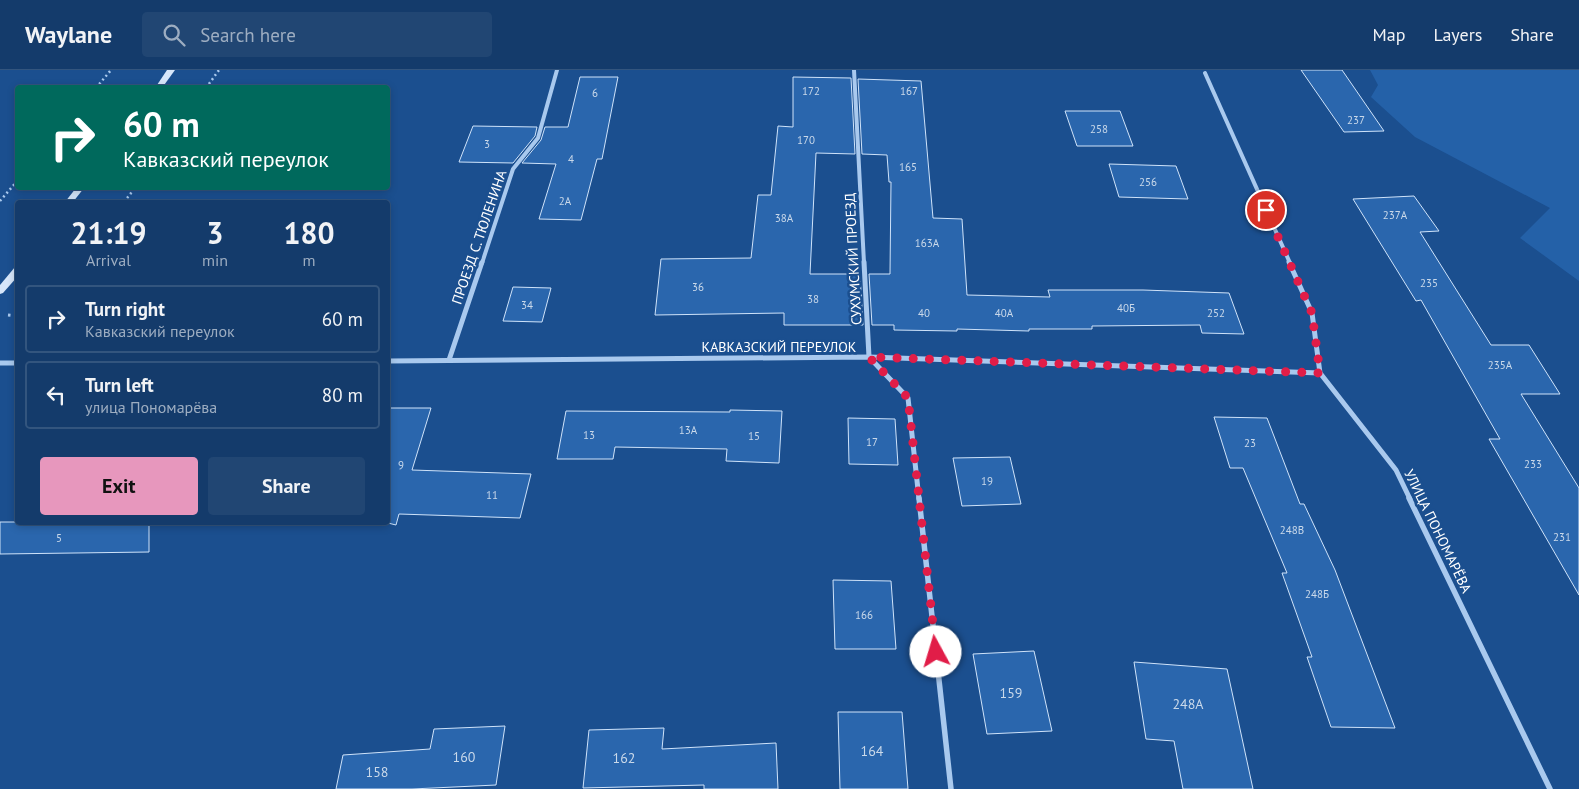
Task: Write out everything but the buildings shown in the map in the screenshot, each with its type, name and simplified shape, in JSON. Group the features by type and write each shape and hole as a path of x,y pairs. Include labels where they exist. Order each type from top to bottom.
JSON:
{"main road":[{"path":"160,85 172,70"},
{"path":"71,200 78,190"},
{"path":"0,291 15,273"}],"street":[{"name":"ПРОЕЗД С. ТЮЛЕНИНА","path":"449,360 513,169 538,138 557,70"},
{"name":"СУХУМСКИЙ ПРОЕЗД","path":"854,70 869,357"},
{"path":"1205,73 1312,313 1320,373"},
{"name":"КАВКАЗСКИЙ ПЕРЕУЛОК","path":"390,361 869,357 1320,373"},
{"path":"869,357 908,398 950,789"},
{"path":"0,363 15,363"},
{"name":"УЛИЦА ПОНОМАРЁВА","path":"1320,373 1396,470 1550,789"}],"path":[{"path":"98,85 111,70"},
{"path":"208,85 219,70"},
{"path":"0,201 15,184"},
{"path":"126,200 133,190"}],"shaded area":[{"path":"1370,70 1579,70 1579,281 1520,238 1550,208 1415,137 1371,97 1378,85"}],"route":[{"path":"936,652 908,398 869,357 1320,373 1312,313 1266,210"}]}
